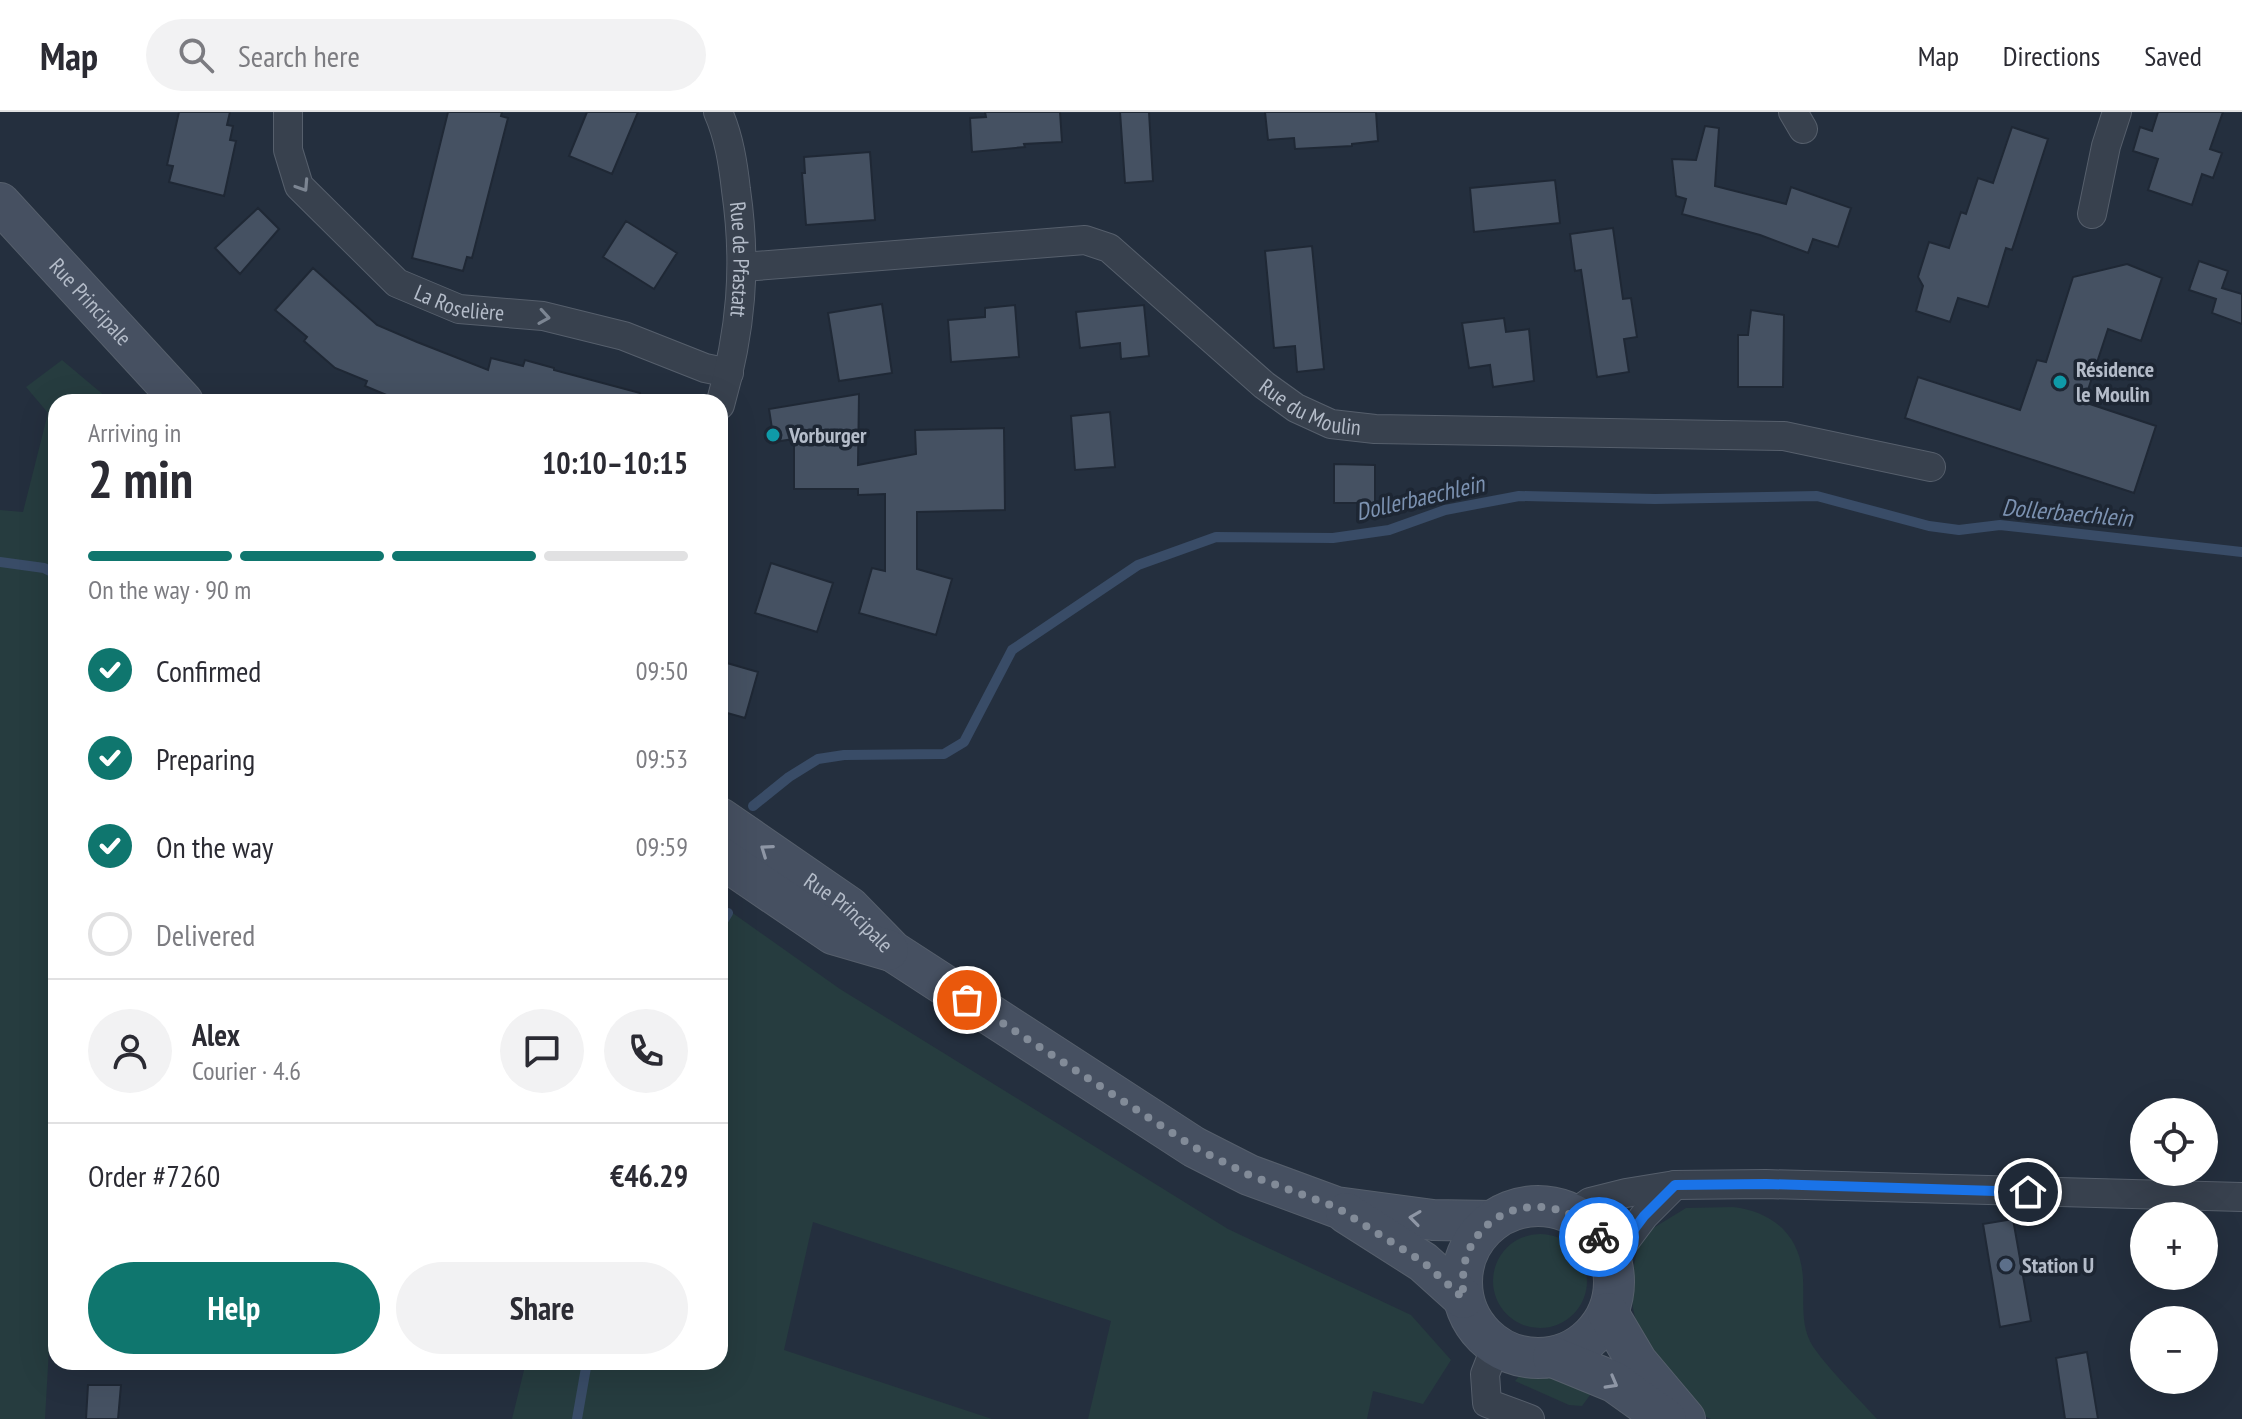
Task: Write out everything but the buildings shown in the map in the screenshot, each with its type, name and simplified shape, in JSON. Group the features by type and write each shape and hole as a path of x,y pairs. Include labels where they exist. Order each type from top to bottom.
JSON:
{"main road":[{"name":"Rue Principale","path":"0,203 177,394"},
{"name":"Rue Principale","path":"728,824 849,907 892,951"},
{"name":"Rue Principale","path":"728,862 833,934 892,951"},
{"path":"892,951 1194,1147 1249,1175 1336,1207 1423,1262 1463,1298"},
{"path":"1531,1206 1552,1207 1573,1214 1596,1233 1611,1260 1614,1296 1608,1313 1595,1333 1576,1348 1553,1357 1533,1358 1496,1346 1481,1333 1463,1298 1462,1276 1467,1255 1477,1236 1492,1221 1511,1211 1531,1206"},
{"path":"1336,1207 1433,1220 1492,1221"},
{"path":"1608,1313 1637,1362 1685,1419"},
{"path":"1553,1357 1614,1382 1666,1419"}],"street":[{"name":"La Roselière","path":"288,112 288,150 299,186 397,283 459,309 543,316 624,336 705,368 729,373"},
{"name":"Rue de Pfastatt","path":"718,112 732,161 743,267 741,305 723,394"},
{"path":"2092,214 2106,146 2117,112"},
{"name":"Rue du Moulin","path":"743,267 1085,240 1109,248 1264,385 1296,408 1331,424 1375,429 1784,436 1931,467"},
{"path":"1573,1214 1590,1202 1675,1185 1766,1184 2242,1197"},
{"path":"1611,1260 1644,1216 1675,1185"},
{"path":"1496,1346 1485,1374 1487,1403 1530,1419"}],"green space":[{"path":"62,360 102,394 48,394 48,413 26,387"},
{"path":"48,413 48,1366 45,1419 0,1419 0,510 23,512"},
{"path":"728,910 840,989 1228,1229 1411,1315 1451,1360 1423,1404 1373,1391 1367,1419 1088,1419 1111,1321 813,1222 784,1350 992,1419 512,1419 524,1370 728,1370"},
{"path":"1733,1207 1761,1214 1783,1229 1791,1239 1801,1264 1804,1317 1809,1339 1830,1368 1877,1419 1711,1419 1704,1416 1653,1354 1634,1315 1634,1266 1642,1235 1686,1208"},
{"path":"1540,1234 1558,1237 1573,1248 1584,1263 1587,1281 1584,1299 1573,1314 1558,1325 1540,1328 1522,1325 1507,1314 1496,1299 1493,1281 1496,1263 1507,1248 1522,1237"},
{"path":"1561,1373 1596,1387 1582,1406 1569,1405 1515,1381 1521,1374"}],"waterway":[{"name":"Dollerbaechlein","path":"753,806 789,777 818,759 844,755 944,754 964,742 1012,650 1138,565 1216,537 1333,538 1389,530 1445,510 1519,496 1655,499 1817,496 1929,526 1959,530 2000,525 2242,552"},
{"path":"0,562 48,570"},
{"name":"Dollerbaechlein","path":"577,1419 586,1370"}],"way so far":[{"path":"967,1000 1194,1147 1249,1175 1336,1207 1423,1262 1463,1298 1462,1276 1467,1255 1477,1236 1492,1221 1511,1211 1531,1206 1552,1207 1573,1214 1599,1237"}],"place":[{"name":"Résidence le Moulin","path":"2060,382"},
{"name":"Vorburger","path":"773,435"},
{"name":"Station U","path":"2006,1265"}],"route":[{"path":"1599,1237 1611,1260 1644,1216 1675,1185 1766,1184 2028,1192"}]}
